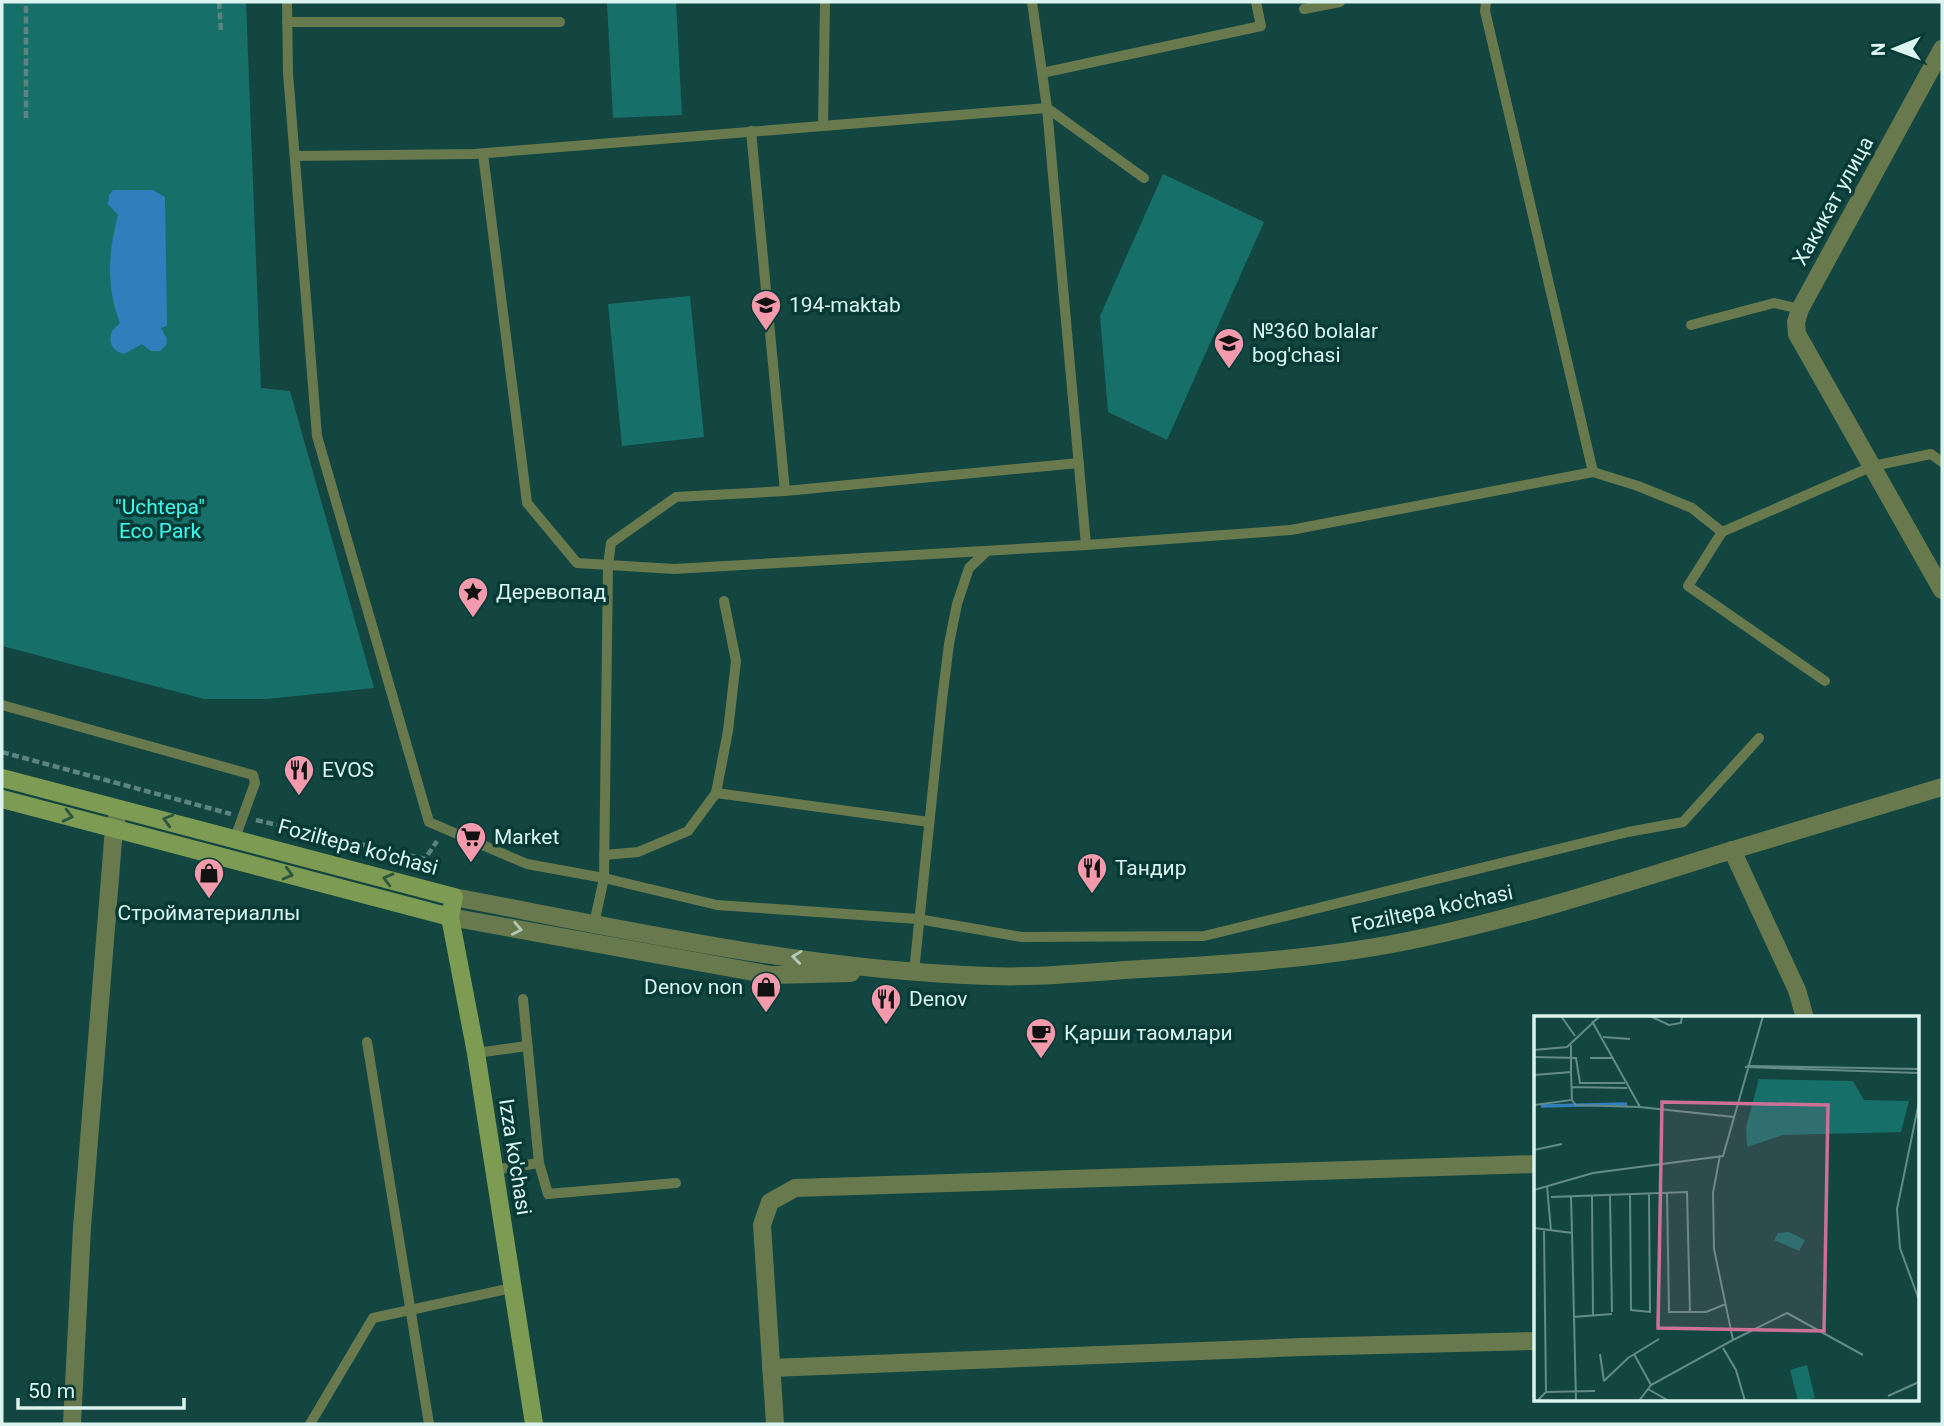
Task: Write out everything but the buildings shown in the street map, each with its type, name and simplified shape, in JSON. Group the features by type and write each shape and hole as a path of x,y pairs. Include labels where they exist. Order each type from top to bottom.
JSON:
{"main road":[{"name":"Foziltepa ko'chasi","path":"2,778 121,807 454,897"},
{"name":"Foziltepa ko'chasi","path":"2,799 450,917"},
{"name":"Izza ko'chasi","path":"454,897 450,917 476,1053 534,1424"}],"street":[{"name":"Хакикат улица","path":"1800,309 1942,49"},
{"path":"1800,309 1796,322 1797,334 1942,590"},
{"name":"Foziltepa ko'chasi","path":"450,917 771,975 914,972 992,976 1040,975 1194,966 1334,953 1420,938 1500,919 1579,898 1942,787"},
{"path":"72,1424 82,1228 114,828 121,807"},
{"path":"1732,850 1797,990 1804,1016"},
{"name":"Foziltepa ko'chasi","path":"454,897 771,954 914,972"},
{"path":"775,1424 762,1226 770,1202 795,1188 1534,1164"},
{"path":"771,1368 1301,1347 1534,1341"}],"lane":[{"path":"287,2 288,73 317,436 429,822 527,864 604,878 718,905 918,919 1022,937 1204,936 1628,832 1683,822 1759,738"},
{"path":"823,125 825,2"},
{"path":"1032,2 1046,108 1086,545"},
{"path":"1042,73 1261,26 1256,2"},
{"path":"1304,9 1340,2"},
{"path":"1486,2 1485,11 1593,472"},
{"path":"287,22 560,22"},
{"path":"295,156 483,154 1046,108 1144,177"},
{"path":"751,131 785,491"},
{"path":"483,154 527,503 577,563 674,569 1291,530 1593,472 1638,486 1692,508 1722,532"},
{"path":"1691,325 1773,303 1800,309"},
{"path":"1825,681 1688,586 1722,532 1872,466 1931,454 1942,448"},
{"path":"1931,454 1942,461"},
{"path":"594,924 604,878 608,565 611,543 677,498 785,491 1079,463"},
{"path":"914,972 942,700 957,604 970,568 987,551"},
{"path":"604,855 638,852 688,831 716,793 729,731 736,661 724,601"},
{"path":"2,705 253,775 255,783 235,838"},
{"path":"716,793 929,822"},
{"path":"523,999 539,1163 548,1195 676,1183"},
{"path":"367,1042 429,1424"},
{"path":"476,1053 527,1046"},
{"path":"493,1170 539,1163"},
{"path":"310,1424 373,1318 512,1288"}],"path":[{"path":"26,2 26,118"},
{"path":"219,2 221,32"}],"green space":[{"name":"\"Uchtepa\" Eco Park","path":"2,2 246,2 261,388 290,391 374,688 266,699 204,699 2,646"},
{"path":"676,2 682,115 613,118 607,3"},
{"path":"1163,174 1264,222 1167,440 1108,412 1100,316"},
{"path":"690,296 704,437 622,446 608,304"}],"shaded area":[{"path":"113,190 153,190 165,197 167,326 161,328 167,339 166,345 160,351 151,351 142,344 124,354 116,351 111,343 112,331 120,323 112,296 110,269 118,215 108,204"}],"place":[{"name":"194-maktab","path":"766,332"},
{"name":"№360 bolalar bog'chasi","path":"1229,370"},
{"name":"Деревопад","path":"473,619"},
{"name":"EVOS","path":"299,797"},
{"name":"Market","path":"471,864"},
{"name":"Тандир","path":"1092,895"},
{"name":"Стройматериаллы","path":"209,900"},
{"name":"Denov non","path":"766,1014"},
{"name":"Denov","path":"886,1026"},
{"name":"Қарши таомлари","path":"1041,1060"}]}
